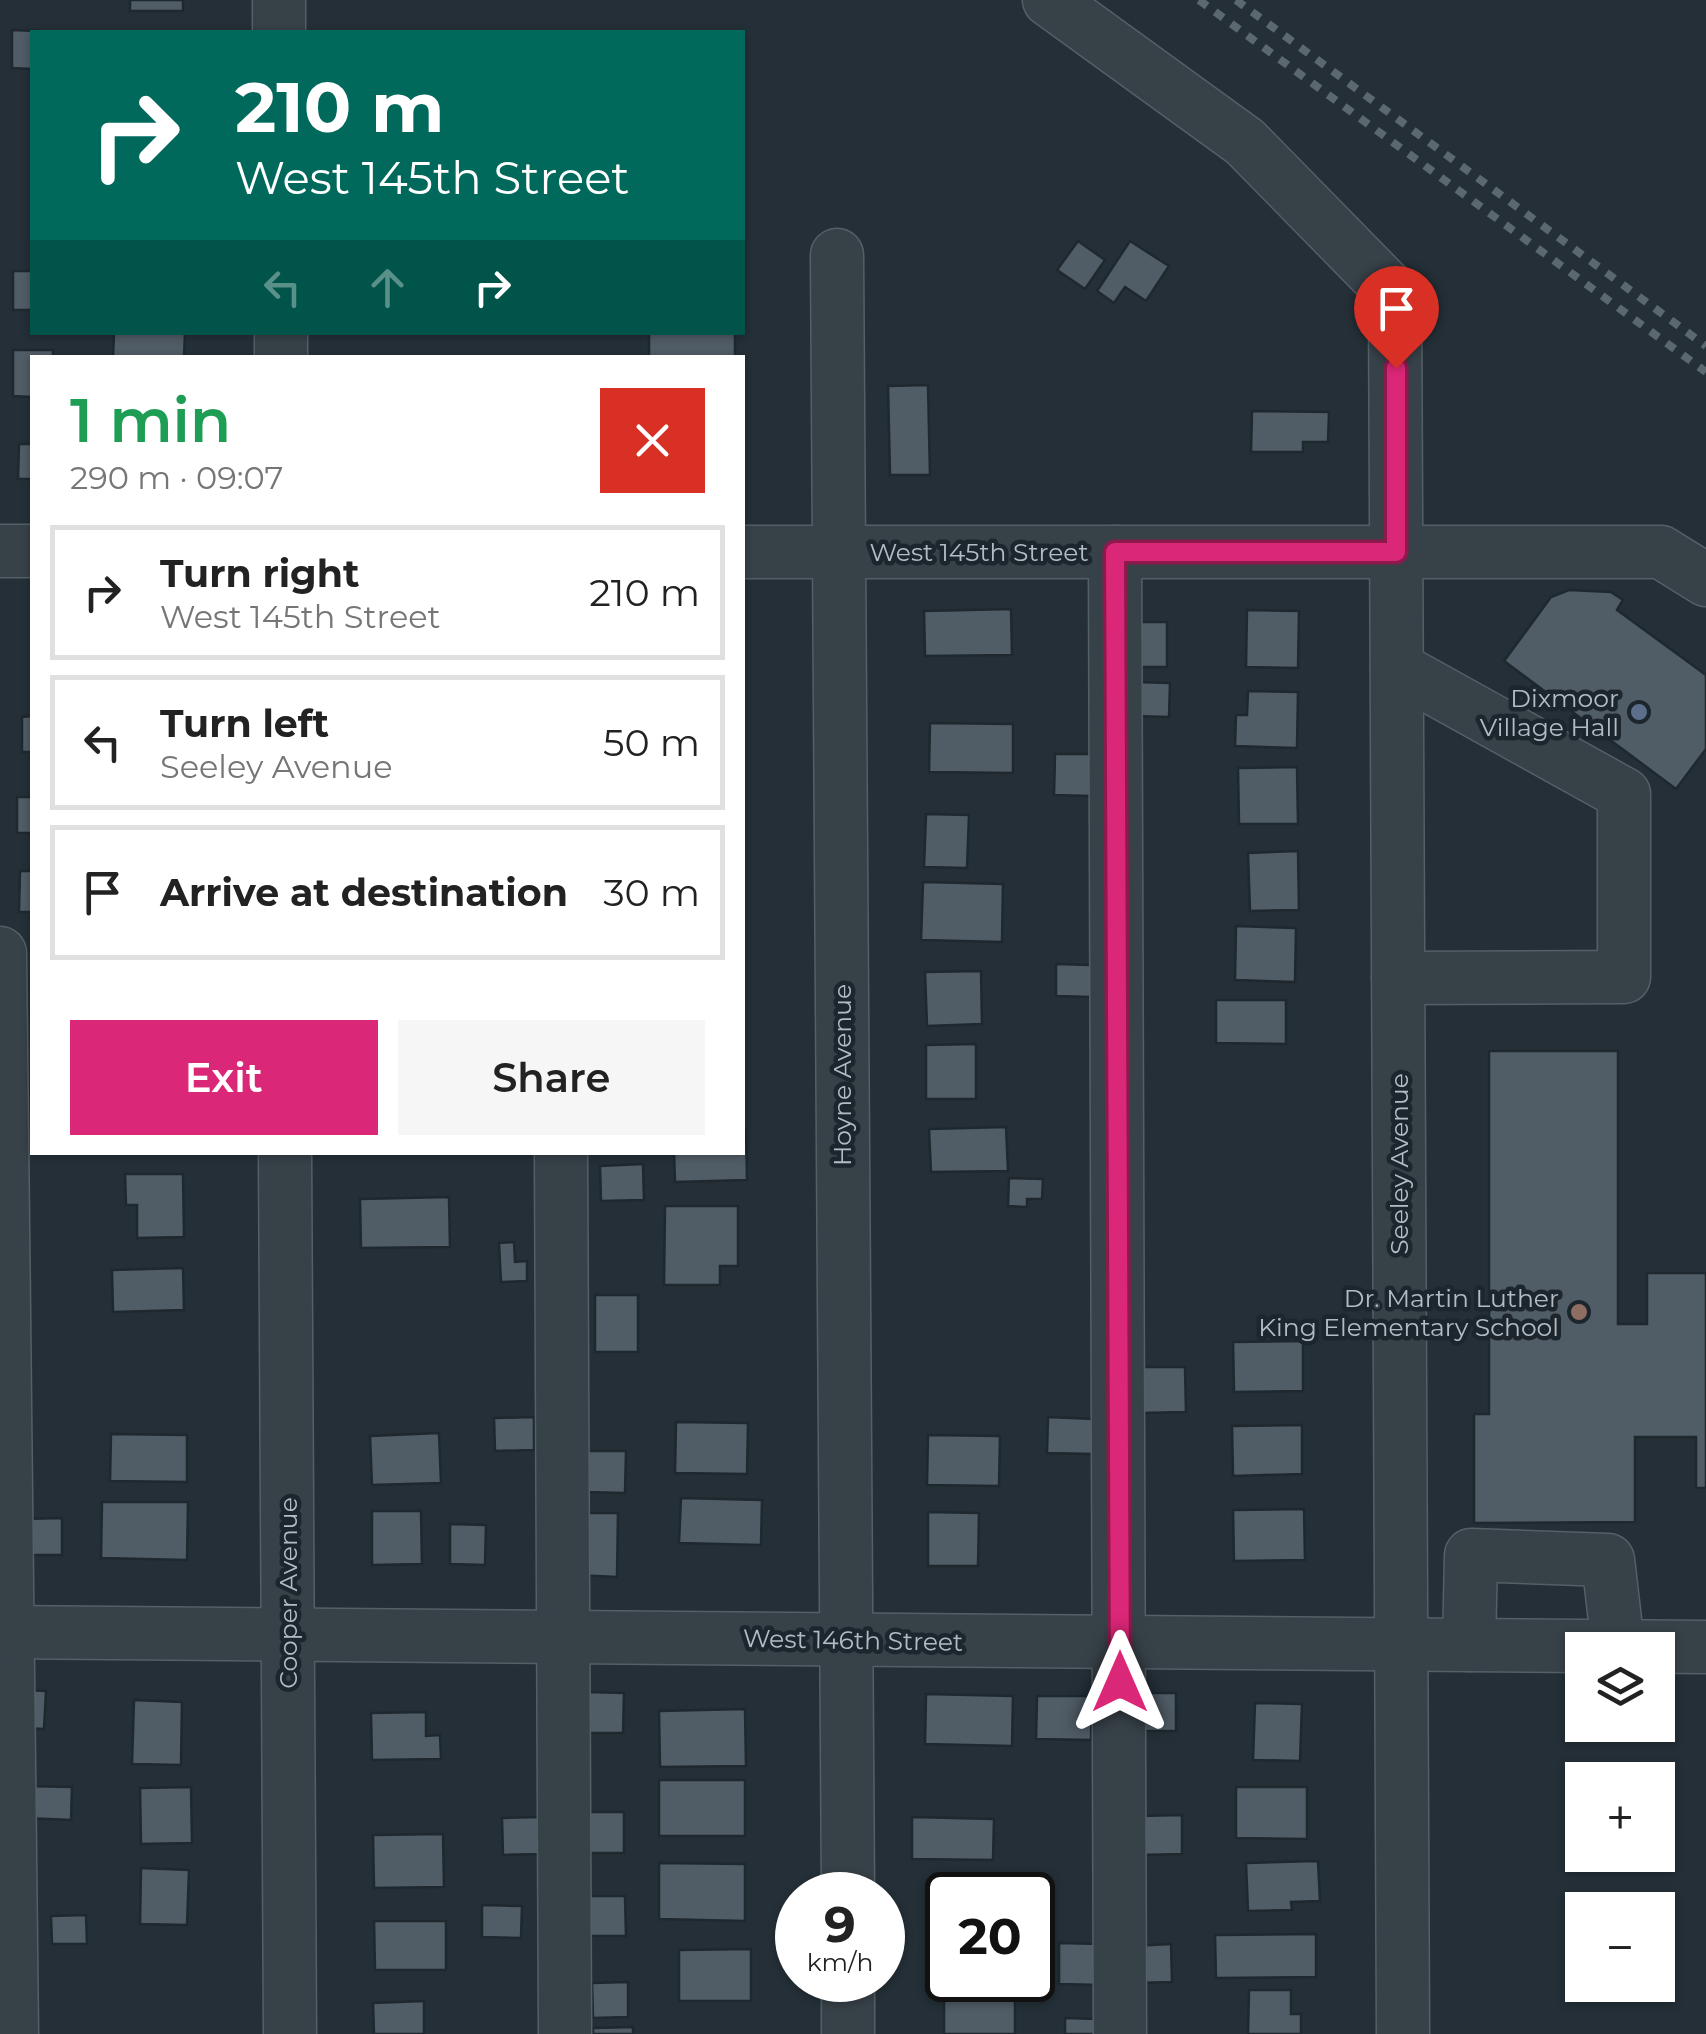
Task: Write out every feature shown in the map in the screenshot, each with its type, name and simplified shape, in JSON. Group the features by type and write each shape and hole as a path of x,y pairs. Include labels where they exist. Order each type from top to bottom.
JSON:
{"street":[{"path":"278,0 279,30"},
{"name":"Seeley Avenue","path":"1049,0 1244,142 1395,295 1403,2034"},
{"name":"Hoyne Avenue","path":"837,255 848,1872"},
{"path":"0,551 30,551"},
{"name":"West 145th Street","path":"745,552 1661,552 1706,580"},
{"path":"1115,552 1120,2034"},
{"path":"1397,668 1624,794 1624,977 1398,978"},
{"path":"0,953 4,1632 12,2034"},
{"name":"Cooper Avenue","path":"285,1155 290,2034"},
{"path":"561,1155 565,2034"},
{"path":"1469,1645 1471,1555 1608,1560 1616,1632"},
{"name":"West 146th Street","path":"4,1632 1565,1646"},
{"name":"West 146th Street","path":"1675,1647 1706,1647"},
{"path":"848,2002 848,2034"}],"building":[{"path":"130,0 183,0 183,11 130,11"},
{"path":"12,30 30,31 30,69 12,68"},
{"path":"1078,241 1105,260 1085,289 1057,270"},
{"path":"1130,241 1169,266 1146,301 1125,287 1114,303 1097,291"},
{"path":"13,271 30,271 30,310 13,310"},
{"path":"114,335 185,335 184,355 113,355"},
{"path":"649,335 735,335 735,355 649,355"},
{"path":"13,350 53,350 53,355 30,355 30,397 13,396"},
{"path":"928,385 930,475 890,475 888,386"},
{"path":"1252,411 1329,412 1328,442 1303,442 1303,452 1251,452"},
{"path":"19,444 30,444 30,479 18,479"},
{"name":"Dixmoor Village Hall","path":"1569,590 1611,592 1623,600 1617,610 1706,675 1706,749 1676,789 1504,661 1551,597"},
{"path":"1011,609 1012,655 925,656 924,611"},
{"path":"1247,610 1299,611 1298,668 1246,667"},
{"path":"1130,622 1167,622 1167,667 1130,667"},
{"path":"1135,682 1170,683 1169,717 1134,716"},
{"path":"1248,691 1298,692 1297,748 1235,746 1236,715 1247,715"},
{"path":"30,716 30,752 22,752 22,717"},
{"path":"930,723 1013,724 1013,773 929,772"},
{"path":"1055,754 1092,754 1091,796 1054,795"},
{"path":"1297,767 1298,824 1239,824 1238,768"},
{"path":"17,797 30,797 30,833 17,833"},
{"path":"926,814 969,815 967,868 924,867"},
{"path":"1298,851 1299,910 1250,911 1248,853"},
{"path":"20,871 30,871 30,912 19,912"},
{"path":"923,882 1003,884 1002,942 921,940"},
{"path":"1236,926 1296,928 1295,982 1235,980"},
{"path":"1056,964 1091,965 1091,997 1056,996"},
{"path":"981,971 982,1024 927,1026 925,972"},
{"path":"1216,1000 1286,1000 1286,1044 1216,1043"},
{"path":"976,1044 976,1099 926,1099 926,1045"},
{"path":"1489,1051 1618,1051 1618,1324 1647,1324 1647,1273 1706,1273 1706,1488 1696,1488 1696,1437 1635,1437 1635,1522 1474,1523 1474,1414 1489,1414"},
{"path":"1006,1127 1008,1171 931,1172 929,1129"},
{"path":"746,1130 747,1180 675,1182 674,1155 745,1155"},
{"path":"643,1164 644,1200 601,1201 600,1166"},
{"path":"125,1174 183,1174 184,1237 137,1238 137,1205 126,1205"},
{"path":"1009,1178 1043,1179 1042,1199 1027,1199 1027,1207 1008,1206"},
{"path":"449,1197 450,1247 361,1248 360,1199"},
{"path":"665,1206 738,1206 738,1266 720,1266 720,1285 664,1285"},
{"path":"514,1242 515,1262 527,1261 527,1281 501,1282 499,1243"},
{"path":"183,1268 184,1310 113,1312 112,1270"},
{"path":"595,1295 638,1295 638,1352 595,1352"},
{"path":"1303,1341 1303,1391 1234,1392 1233,1342"},
{"path":"1141,1367 1185,1367 1186,1412 1142,1413"},
{"path":"534,1417 534,1450 495,1451 494,1418"},
{"path":"1048,1417 1094,1419 1094,1454 1047,1453"},
{"path":"676,1422 748,1423 747,1474 675,1473"},
{"path":"1302,1425 1302,1474 1233,1476 1232,1426"},
{"path":"439,1433 441,1483 372,1485 370,1436"},
{"path":"111,1434 187,1435 187,1482 110,1481"},
{"path":"928,1435 1000,1436 999,1486 927,1485"},
{"path":"584,1451 626,1451 625,1493 583,1492"},
{"path":"681,1498 762,1500 761,1545 679,1543"},
{"path":"102,1502 188,1502 187,1560 101,1558"},
{"path":"1304,1509 1305,1560 1234,1561 1233,1510"},
{"path":"372,1511 421,1511 422,1564 372,1565"},
{"path":"928,1512 979,1513 978,1566 928,1566"},
{"path":"578,1513 618,1513 617,1577 576,1575"},
{"path":"62,1518 62,1555 24,1555 23,1519"},
{"path":"450,1524 486,1525 485,1565 450,1564"},
{"path":"23,1690 46,1691 44,1729 22,1728"},
{"path":"587,1692 624,1693 623,1733 586,1733"},
{"path":"1140,1693 1176,1693 1176,1731 1140,1731"},
{"path":"926,1694 1013,1696 1012,1746 925,1744"},
{"path":"1037,1696 1092,1696 1091,1740 1036,1739"},
{"path":"134,1700 182,1702 181,1765 132,1764"},
{"path":"1255,1703 1302,1704 1300,1761 1253,1760"},
{"path":"745,1709 746,1766 660,1767 659,1711"},
{"path":"426,1712 426,1736 440,1735 441,1759 372,1760 371,1713"},
{"path":"659,1780 745,1780 745,1836 659,1836"},
{"path":"26,1786 72,1787 71,1820 25,1818"},
{"path":"191,1787 192,1843 141,1844 140,1788"},
{"path":"1236,1787 1307,1787 1307,1839 1236,1838"},
{"path":"586,1812 624,1812 624,1853 586,1853"},
{"path":"1182,1815 1182,1854 1139,1855 1139,1816"},
{"path":"539,1817 540,1854 503,1855 502,1818"},
{"path":"912,1817 994,1819 993,1860 912,1859"},
{"path":"443,1834 444,1887 374,1888 373,1835"},
{"path":"1318,1861 1320,1901 1291,1902 1292,1910 1248,1911 1246,1863"},
{"path":"659,1863 745,1864 745,1921 659,1919"},
{"path":"141,1868 189,1870 187,1925 140,1924"},
{"path":"587,1896 625,1896 626,1936 587,1936"},
{"path":"482,1905 522,1906 521,1938 482,1937"},
{"path":"86,1915 87,1944 52,1944 51,1916"},
{"path":"374,1921 446,1921 446,1970 375,1970"},
{"path":"1316,1934 1316,1977 1216,1978 1215,1935"},
{"path":"1059,1943 1101,1944 1101,1985 1059,1984"},
{"path":"1171,1944 1172,1982 1133,1983 1132,1946"},
{"path":"751,1949 751,2001 679,2001 679,1950"},
{"path":"628,1982 628,2017 593,2018 592,1983"},
{"path":"1249,1990 1291,1990 1291,2014 1301,2014 1301,2034 1248,2034"},
{"path":"424,2001 424,2034 374,2034 373,2003"},
{"path":"944,2002 1015,2002 1015,2034 944,2034"},
{"path":"1065,2018 1099,2019 1099,2034 1065,2034"},
{"path":"633,2027 633,2034 593,2034 593,2028"}],"railway":[{"path":"1199,0 1706,372"},
{"path":"1236,0 1706,346"}],"place":[{"name":"Dixmoor Village Hall","path":"1639,712"},
{"name":"Dr. Martin Luther King Elementary School","path":"1579,1312"}],"route":[{"path":"1120,1682 1115,552 1396,552 1396,368"}]}
